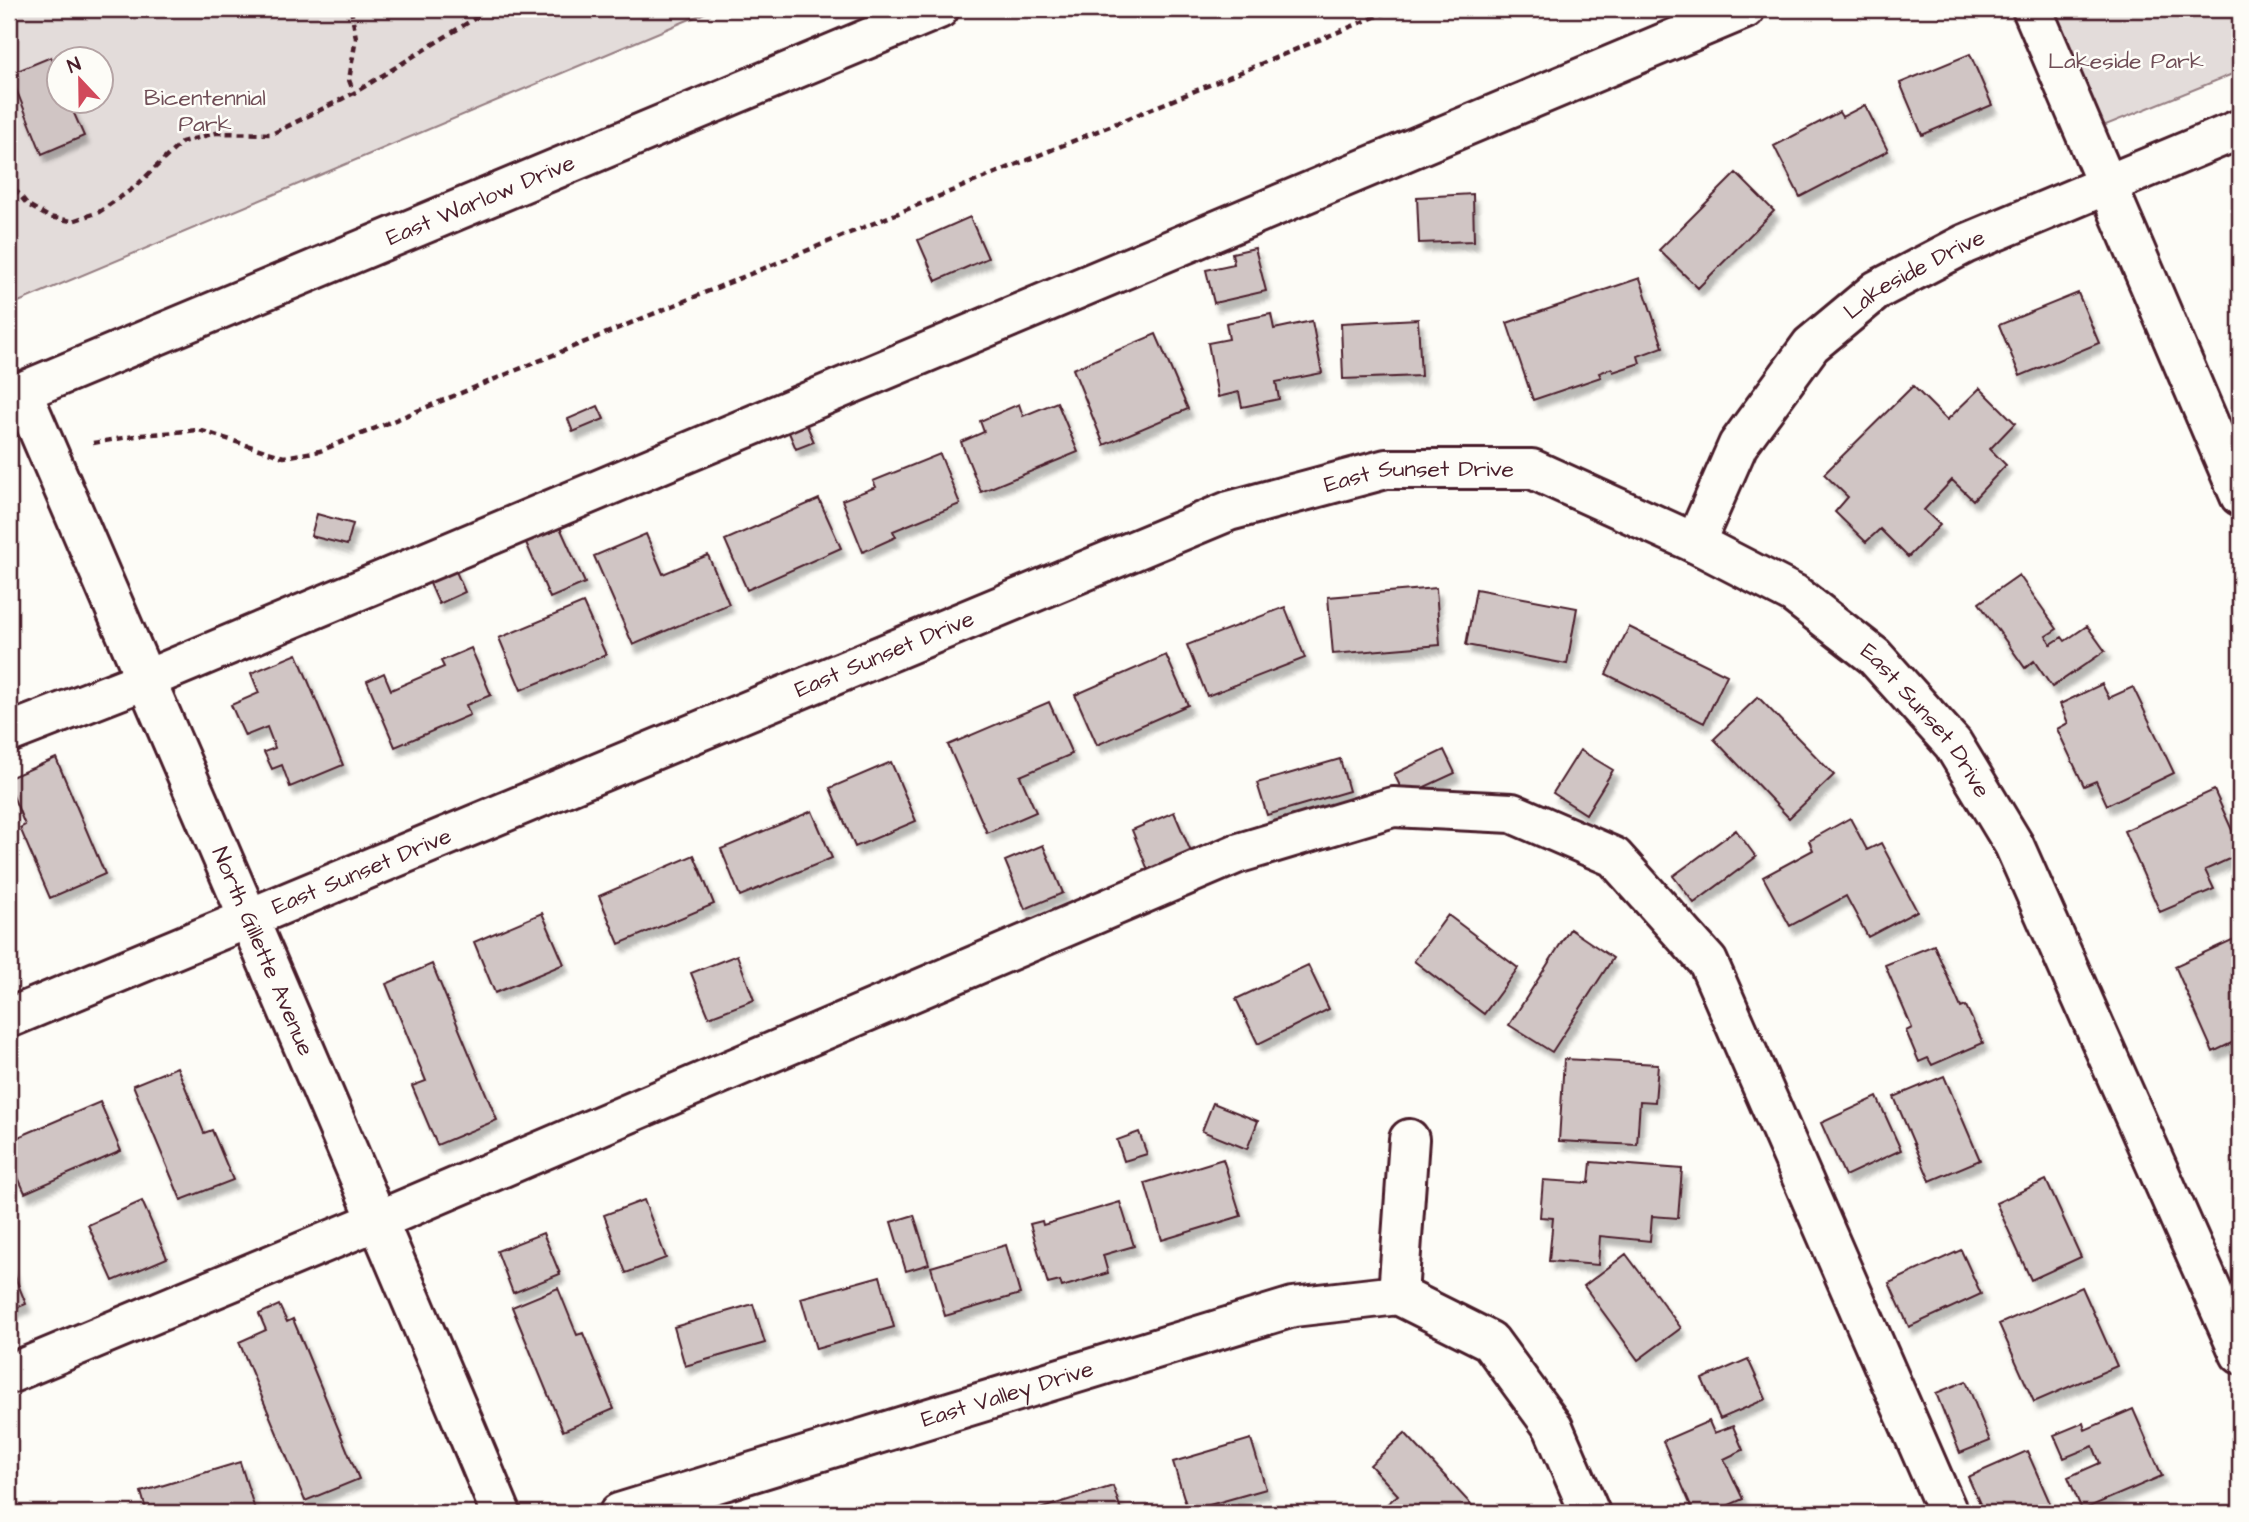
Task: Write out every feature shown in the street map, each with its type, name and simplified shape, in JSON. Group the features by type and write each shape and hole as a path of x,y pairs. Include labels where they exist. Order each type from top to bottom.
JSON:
{"street":[{"name":"East Warlow Drive","path":"15,394 939,9"},
{"path":"9,733 145,680 1745,9"},
{"path":"2032,9 2240,496"},
{"name":"Lakeside Drive","path":"1695,543 1738,445 1811,345 1877,290 1965,244 2240,129"},
{"name":"North Gillette Avenue","path":"15,394 145,680 379,1220 501,1513"},
{"name":"East Sunset Drive","path":"9,1018 1229,511 1386,469 1532,469 1695,543 1794,594 1874,656 1953,744 2014,845 2227,1289 2240,1354"},
{"path":"9,1374 379,1220 1236,854 1393,807 1512,813 1614,857 1708,962 1948,1513"},
{"path":"1409,1139 1398,1295 1490,1341 1553,1427 1590,1513"},
{"name":"East Valley Drive","path":"619,1513 1293,1307 1398,1295"}],"path":[{"path":"351,9 356,38 349,80 354,93"},
{"path":"9,178 12,186 28,205 48,217 72,221 99,212 135,187 182,142 216,133 272,134 354,93 482,14 481,9"},
{"path":"93,443 199,430 284,457 320,451 1394,9"}],"green space":[{"name":"Bicentennial Park","path":"9,9 714,9 9,306"},
{"name":"Lakeside Park","path":"2046,9 2240,9 2240,71 2096,129"}],"building":[{"path":"1970,54 1992,105 1922,135 1900,83"},
{"path":"46,59 46,116 75,116 84,136 42,154 10,74"},
{"path":"1865,105 1888,151 1800,197 1774,146 1839,112 1842,117"},
{"path":"1736,173 1774,211 1698,288 1659,250"},
{"path":"1473,194 1474,241 1419,243 1417,197"},
{"path":"970,217 988,258 936,281 918,240"},
{"path":"1255,248 1266,291 1214,303 1206,270 1234,264 1232,253"},
{"path":"1640,278 1663,347 1638,356 1640,363 1613,372 1612,368 1599,373 1601,377 1533,400 1507,323"},
{"path":"2078,293 2099,343 2020,376 1999,325"},
{"path":"1271,314 1274,329 1312,321 1322,373 1276,382 1279,399 1242,407 1239,392 1218,397 1208,343 1229,339 1226,323"},
{"path":"1418,319 1421,376 1343,379 1341,323"},
{"path":"1156,334 1188,409 1104,445 1073,369"},
{"path":"1913,386 1947,420 1980,388 2015,423 1990,449 2006,465 1973,500 1952,480 1924,510 1940,525 1908,557 1880,529 1866,542 1835,512 1848,497 1824,474"},
{"path":"1057,402 1078,452 981,492 961,442 984,432 980,421 1019,404 1023,416"},
{"path":"598,406 604,419 573,432 568,419"},
{"path":"805,421 814,442 796,449 787,428"},
{"path":"940,454 960,504 893,531 896,537 863,552 842,500 876,487 873,481"},
{"path":"819,499 841,548 747,590 725,540"},
{"path":"317,514 353,524 347,545 311,536"},
{"path":"558,523 585,583 550,598 524,538"},
{"path":"646,534 663,574 708,555 729,604 633,645 594,556"},
{"path":"451,560 465,592 439,604 425,572"},
{"path":"2019,575 2057,629 2046,636 2051,644 2062,637 2065,641 2087,626 2105,651 2052,687 2034,661 2025,668 1979,603"},
{"path":"1436,588 1440,645 1333,654 1328,597"},
{"path":"1476,589 1577,608 1567,664 1466,645"},
{"path":"583,603 606,655 521,690 499,638"},
{"path":"1285,607 1305,658 1207,696 1187,645"},
{"path":"1629,627 1727,675 1704,723 1606,674"},
{"path":"471,648 491,695 466,705 470,715 395,747 367,681 384,673 391,690 444,667 441,661"},
{"path":"297,654 343,765 290,787 282,765 272,769 264,752 275,748 267,727 245,736 231,705 259,693 251,673"},
{"path":"1166,655 1188,705 1097,745 1075,695"},
{"path":"2102,684 2109,698 2133,687 2174,773 2107,805 2096,781 2084,786 2057,729 2068,723 2060,704"},
{"path":"1758,697 1834,775 1789,818 1714,739"},
{"path":"1049,702 1072,754 1020,776 1036,812 987,833 948,745"},
{"path":"1444,750 1455,773 1405,796 1394,774"},
{"path":"1580,750 1613,770 1586,814 1553,793"},
{"path":"56,758 105,874 50,898 20,828 25,825 9,786 9,778"},
{"path":"1340,759 1349,791 1267,815 1257,783"},
{"path":"891,762 916,821 855,847 830,788"},
{"path":"2214,790 2240,848 2240,854 2205,870 2214,889 2160,912 2124,831"},
{"path":"812,811 832,858 740,896 721,849"},
{"path":"1174,812 1191,852 1148,870 1132,830"},
{"path":"1850,818 1867,850 1881,843 1917,911 1868,937 1846,896 1790,926 1763,877 1813,850 1809,841"},
{"path":"1736,830 1756,857 1694,903 1673,876"},
{"path":"1043,845 1063,893 1025,909 1005,861"},
{"path":"694,855 714,904 619,944 599,896"},
{"path":"542,913 564,964 495,993 474,942"},
{"path":"1448,915 1518,968 1484,1014 1414,961"},
{"path":"1570,929 1613,958 1552,1052 1509,1025"},
{"path":"2234,939 2240,952 2240,1039 2213,1052 2175,966"},
{"path":"1934,945 1961,1008 1966,1006 1983,1043 1932,1065 1928,1058 1919,1062 1906,1031 1912,1028 1885,965"},
{"path":"737,955 754,1000 709,1017 691,973"},
{"path":"432,964 497,1120 437,1145 412,1086 426,1081 386,984"},
{"path":"1308,965 1329,1009 1258,1044 1236,999"},
{"path":"1564,1059 1658,1064 1655,1102 1640,1101 1637,1145 1559,1141"},
{"path":"177,1067 204,1133 212,1130 233,1180 181,1200 133,1085"},
{"path":"1944,1076 1980,1160 1930,1181 1894,1097"},
{"path":"1877,1097 1901,1150 1845,1176 1821,1123"},
{"path":"100,1102 121,1151 25,1193 9,1157 9,1141"},
{"path":"1213,1103 1258,1121 1247,1149 1202,1131"},
{"path":"1139,1132 1147,1154 1124,1161 1117,1140"},
{"path":"1223,1159 1241,1216 1162,1240 1145,1183"},
{"path":"1591,1162 1682,1169 1678,1218 1652,1216 1650,1241 1600,1236 1598,1265 1549,1261 1553,1218 1540,1217 1543,1180 1589,1183"},
{"path":"2046,1180 2081,1257 2031,1280 1996,1203"},
{"path":"644,1200 666,1258 626,1273 604,1215"},
{"path":"142,1201 167,1258 113,1281 88,1225"},
{"path":"1120,1202 1134,1246 1103,1255 1108,1273 1062,1287 1060,1281 1048,1284 1030,1224 1042,1221 1043,1225"},
{"path":"914,1215 929,1264 906,1271 891,1222"},
{"path":"543,1233 560,1274 513,1293 497,1251"},
{"path":"1006,1245 1020,1294 945,1316 931,1267"},
{"path":"1961,1250 1981,1294 1909,1327 1889,1283"},
{"path":"1626,1254 1681,1328 1638,1360 1584,1286"},
{"path":"9,1262 26,1304 9,1311"},
{"path":"880,1276 894,1327 816,1349 801,1298"},
{"path":"2082,1287 2117,1366 2034,1402 1999,1324"},
{"path":"558,1288 577,1335 583,1333 614,1409 563,1431 512,1307"},
{"path":"753,1304 765,1343 685,1366 674,1327"},
{"path":"279,1305 287,1322 293,1319 359,1479 305,1501 239,1342 266,1330 259,1314"},
{"path":"1748,1359 1766,1399 1720,1419 1702,1379"},
{"path":"1966,1381 1990,1441 1960,1453 1936,1393"},
{"path":"2133,1409 2162,1476 2082,1510 2068,1477 2100,1463 2093,1446 2064,1458 2054,1435 2083,1423 2085,1430"},
{"path":"1709,1421 1714,1433 1733,1426 1743,1450 1724,1459 1743,1499 1711,1513 1694,1513 1663,1441"},
{"path":"1405,1433 1479,1513 1396,1513 1387,1504 1398,1495 1370,1465"},
{"path":"1251,1439 1266,1489 1188,1511 1173,1462"},
{"path":"2027,1451 2050,1503 2027,1513 1984,1513 1968,1477"},
{"path":"240,1462 256,1513 147,1513 141,1492"},
{"path":"1113,1486 1122,1513 1038,1513 1036,1510"}]}
